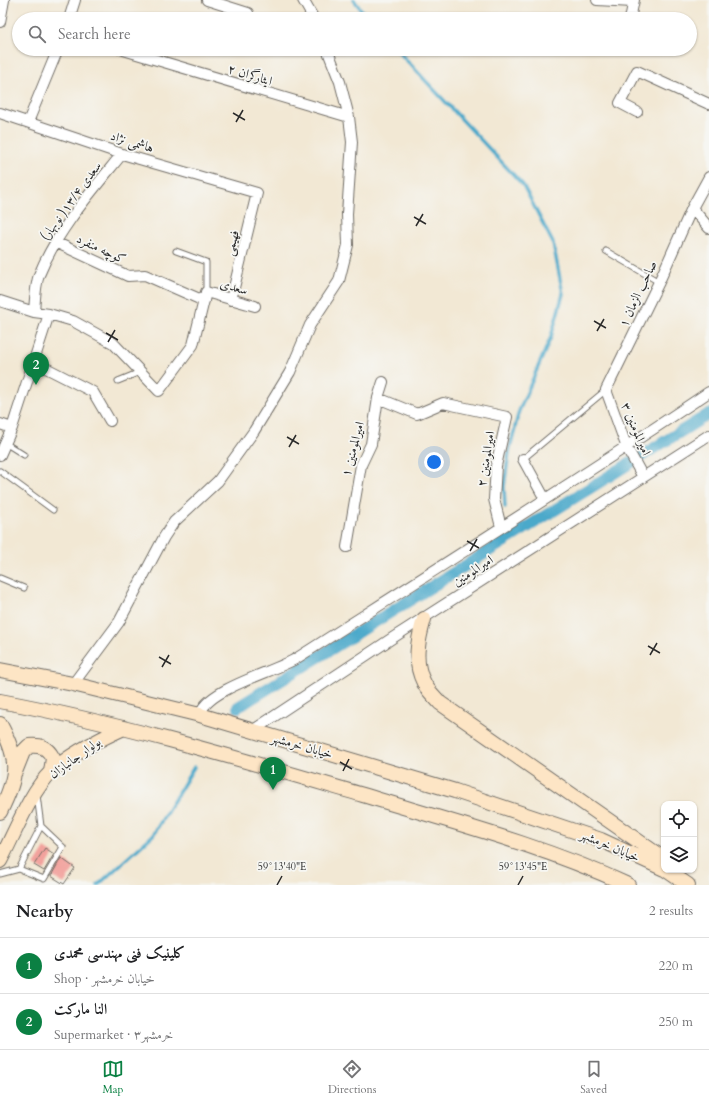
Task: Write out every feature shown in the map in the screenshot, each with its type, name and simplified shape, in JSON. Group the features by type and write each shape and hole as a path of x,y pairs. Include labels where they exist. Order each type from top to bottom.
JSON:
{"main road":[{"path":"424,618 418,642 417,662 424,683 440,703 661,857"},
{"name":"خیابان خرمشهر","path":"0,670 73,684 200,715 455,791 601,840 661,868"},
{"name":"خیابان خرمشهر","path":"0,700 52,710 187,743 455,823 585,865 628,885"},
{"path":"0,724 10,742 15,772"},
{"name":"بولوار جانبازان","path":"0,861 36,791 51,772 102,738 124,728"},
{"path":"0,812 10,791 15,772 23,752 29,746 39,745 49,750 53,758 51,772"},
{"name":"خیابان خرمشهر","path":"670,873 688,885"},
{"path":"680,873 694,885"}],"street":[{"path":"0,22 4,0"},
{"path":"71,12 75,0"},
{"path":"207,0 245,12"},
{"path":"303,0 310,12"},
{"path":"597,0 633,1 631,12"},
{"path":"28,122 55,56"},
{"name":"ایثارگران ۲","path":"144,56 349,117"},
{"path":"73,684 119,622 164,537 174,522 218,481 254,431 290,372 310,325 339,281 348,245 347,214 352,142 349,117 340,82 330,56"},
{"path":"638,112 620,103 637,70 709,104"},
{"name":"هاشمی نژاد","path":"0,113 122,154 258,193"},
{"name":"سعدی ۱۳/۴( نوبهار)","path":"34,312 38,277 55,242 85,200 122,154"},
{"name":"صاحب الزمان ۱","path":"606,390 659,282 692,208 709,177"},
{"name":"فهیمی","path":"231,300 258,193"},
{"path":"692,208 709,228"},
{"name":"کوچه منفرد","path":"55,242 128,276 145,275 205,297"},
{"path":"0,301 34,312 49,314 73,321 113,343 159,391 193,345 205,297"},
{"name":"سعدی","path":"205,297 231,300 254,306"},
{"path":"0,455 12,428 49,314"},
{"path":"33,367 46,368 94,392 110,421"},
{"name":"امیرالمومنین ۱","path":"346,547 361,465 371,444 378,398 383,382"},
{"name":"امیرالمومنین ۳","path":"606,390 627,448 643,477"},
{"path":"200,715 201,708 219,693 291,662 627,448 709,392"},
{"name":"امیرالمومنین ۲","path":"378,398 417,414 443,403 507,417 496,466 494,499 501,527"},
{"path":"0,424 12,428"},
{"name":"امیرالمومنین","path":"252,731 424,618 709,435"},
{"path":"523,459 545,499"}],"lane":[{"path":"176,251 206,262 205,297"},
{"path":"606,252 659,282"},
{"path":"118,381 140,372"},
{"path":"523,459 606,390"},
{"path":"5,443 24,455"},
{"path":"0,471 53,510"},
{"path":"0,578 24,588"},
{"path":"0,874 19,869 44,879 63,847 42,826 36,791"},
{"path":"19,869 42,826"}],"building":[{"path":"45,848 54,854 44,871 34,865"},
{"path":"61,858 75,868 64,884 51,876"}],"waterway":[{"path":"354,0 363,12"},
{"path":"403,56 523,185 553,243 563,294 551,337 519,411 509,452 504,487 505,507"},
{"path":"238,707 709,414"},
{"path":"98,885 153,835 194,767"}],"place":[{"name":"النا مارکت","path":"36,385"},
{"name":"کلینیک فنی مهندسی محمدی","path":"273,790"}]}
